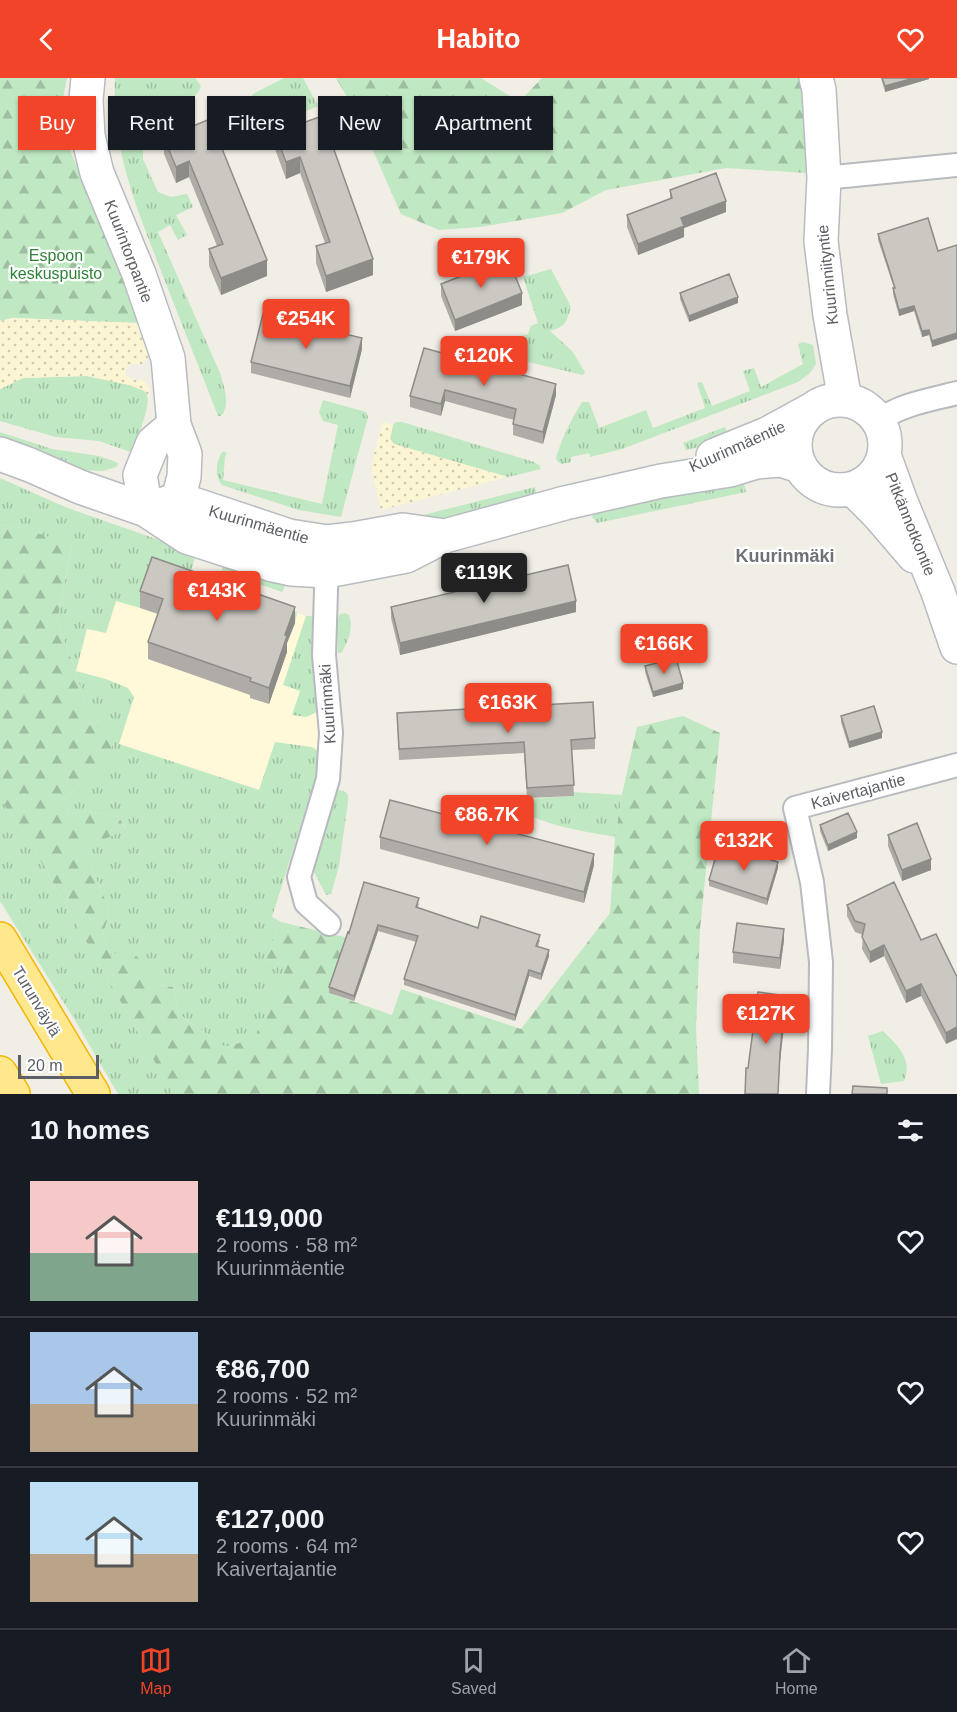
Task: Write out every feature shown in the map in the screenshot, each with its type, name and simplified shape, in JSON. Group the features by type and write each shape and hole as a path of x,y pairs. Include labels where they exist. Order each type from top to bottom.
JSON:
{"highway":[{"name":"Turunväylä","path":"0,939 93,1094"},
{"path":"0,1073 13,1094"}],"street":[{"name":"Kuurintorpantie","path":"88,78 86,100 88,136 98,173 139,274 168,358 174,425 185,454 184,477 178,500"},
{"name":"Kuurinniityntie","path":"816,78 819,90 824,178 821,241 830,315 845,400"},
{"path":"824,178 957,165"},
{"path":"878,421 891,411 957,393"},
{"path":"845,400 862,405 878,421 885,437 884,455 880,467 868,481 853,489 835,490 818,485 804,474 795,449 796,432 811,410 827,401 845,400"},
{"name":"Kuurinmäentie","path":"662,481 727,449 767,434 811,410"},
{"path":"174,425 153,443 140,475 146,510 178,500"},
{"name":"Kuurinmäentie","path":"0,454 80,487 146,510 187,537 273,565 291,568 327,556 353,539 403,530 445,536 565,503 662,481 730,470 756,462 781,460 800,466"},
{"name":"Pitkännotkontie","path":"884,455 957,647"},
{"name":"Pitkännotkontie","path":"853,489 878,513 919,562 938,592"},
{"name":"Kuurinmäentie","path":"178,500 289,536 327,556"},
{"name":"Kuurinmäki","path":"327,556 324,655 331,733 328,779 299,877 306,903 329,924"},
{"name":"Kaivertajantie","path":"818,1094 821,962 812,882 795,808 957,765"}],"shaded area":[{"path":"72,544 190,574 306,616 314,616 323,754 260,790 118,744 106,679 76,672"}],"green space":[{"name":"Espoon keskuspuisto","path":"0,78 67,78 63,96 18,96 18,150 70,150 118,264 139,323 13,318 0,321"},
{"path":"115,78 195,78 201,86 195,96 115,96"},
{"path":"284,78 303,78 318,106 306,111 306,96 252,96"},
{"path":"336,78 481,78 510,96 414,96 414,150 553,150 553,96 525,96 542,78 801,78 807,173 726,168 606,190 562,213 480,227 439,230 401,214 373,150 402,150 402,96 347,96"},
{"path":"121,150 143,150 143,159 158,192 171,197 187,194 193,207 176,215 187,235 178,240 170,225 158,232 220,373 226,401 221,416 218,416 144,227"},
{"path":"551,269 571,307 565,323 550,331 572,351 585,372 583,375 494,354 492,351 498,343 528,334 531,326 538,323 523,277"},
{"path":"803,342 813,345 816,364 810,373 798,382 622,449 590,457 589,453 571,457 571,462 562,464 556,458 567,429 582,402 589,402 599,428 646,410 653,428 705,408 697,383 702,382 712,406 750,391 743,371 754,368 761,387 803,364 798,344"},
{"path":"87,376 128,384 146,393 148,398 146,413 131,452 99,441 56,437 0,421 0,389 23,378"},
{"path":"323,400 366,412 368,417 341,517 299,510 222,485 218,477 217,465 222,452 225,452 227,453 223,480 322,504 338,425 323,421 319,412"},
{"path":"396,422 534,462 541,469 508,477 394,444 390,439 393,425"},
{"path":"725,427 730,440 686,450 683,443"},
{"path":"0,432 52,449 99,456 118,464 116,467 102,471 81,470 0,445"},
{"path":"0,478 65,507 196,553 190,575 297,612 295,623 153,573 140,608 116,601 106,633 87,629 76,671 128,688 134,697 119,744 259,790 275,742 312,747 323,754 272,917 281,922 265,960 287,966 254,1040 225,1047 179,1014 173,987 152,984 110,955 103,934 110,911 83,848 126,829 119,817 88,811 68,814 66,797 112,759 91,726 76,672 57,622 72,545 17,527 0,525"},
{"path":"743,480 746,492 597,523 592,517 594,513"},
{"path":"535,487 536,493 518,504 452,518 421,520 419,516"},
{"path":"0,525 17,527 72,544 57,622 76,672 91,726 112,731 112,759 66,797 68,814 88,811 119,817 126,830 83,848 110,911 103,934 110,955 128,949 150,968 153,984 173,987 179,1014 225,1047 254,1039 287,966 265,960 281,922 348,938 329,993 392,1015 401,989 521,1029 610,913 615,837 637,727 683,716 720,733 700,929 696,1028 699,1094 173,1094 31,844 0,799"},
{"path":"224,563 287,583 282,592 222,571"},
{"path":"340,614 349,615 351,630 344,649 338,653 337,621"},
{"path":"306,616 314,616 320,703 315,713 306,717 292,715 300,691 283,685"},
{"path":"339,790 348,795 348,802 339,866 331,894 326,895 314,872 313,862 336,792"},
{"path":"573,792 622,795 615,837 558,826 519,809 511,800 573,796"},
{"path":"0,799 31,844 173,1094 118,1094 0,901"},
{"path":"883,1031 899,1048 905,1059 907,1066 904,1081 881,1084 868,1036"}],"sand":[{"path":"13,318 139,323 149,357 142,364 132,364 125,369 126,375 132,379 145,381 150,389 148,397 145,391 129,385 87,376 23,378 0,389 0,321"},
{"path":"383,422 393,425 390,439 394,444 508,477 381,510 372,472 373,458"}],"building":[{"path":"882,78 914,78 885,86"},
{"path":"318,117 318,150 334,150 373,259 326,276 316,246 330,242 300,157 286,162 281,150 306,150 306,122"},
{"path":"207,120 207,150 223,150 267,260 221,278 209,249 223,244 189,161 176,167 169,150 195,150 195,125"},
{"path":"716,173 726,201 681,218 684,226 638,244 627,215 672,198 670,190"},
{"path":"928,218 938,251 957,245 957,333 932,341 929,330 922,331 914,306 899,310 893,288 895,288 878,234"},
{"path":"508,258 522,293 455,320 441,284"},
{"path":"729,274 738,297 689,316 680,293"},
{"path":"263,314 362,338 350,386 251,362"},
{"path":"424,348 556,384 543,432 513,424 516,409 445,390 441,404 410,396"},
{"path":"152,557 295,607 269,688 250,681 251,678 148,642 163,599 140,591"},
{"path":"568,565 576,601 400,643 391,607"},
{"path":"676,658 683,683 653,692 645,666"},
{"path":"593,702 595,738 571,740 574,785 527,788 524,742 399,749 397,713"},
{"path":"874,706 882,732 849,742 841,716"},
{"path":"390,800 594,854 584,892 380,837"},
{"path":"848,813 857,832 828,845 820,825"},
{"path":"917,823 931,859 902,870 888,835"},
{"path":"718,849 739,855 741,851 778,862 767,899 709,880"},
{"path":"364,882 419,898 416,907 478,928 481,916 540,935 536,946 549,950 541,974 529,970 515,1015 404,979 418,936 378,925 354,996 329,987 349,933"},
{"path":"894,882 921,940 936,934 957,977 957,1027 946,1033 921,984 906,991 884,945 870,952 862,937 865,924 855,921 847,905"},
{"path":"737,923 784,929 780,958 733,952"},
{"path":"758,992 786,996 778,1094 745,1094 746,1068 748,1068"},
{"path":"853,1086 887,1088 887,1094 852,1094"}],"district":[{"name":"Kuurinmäki","path":"785,556"}]}
